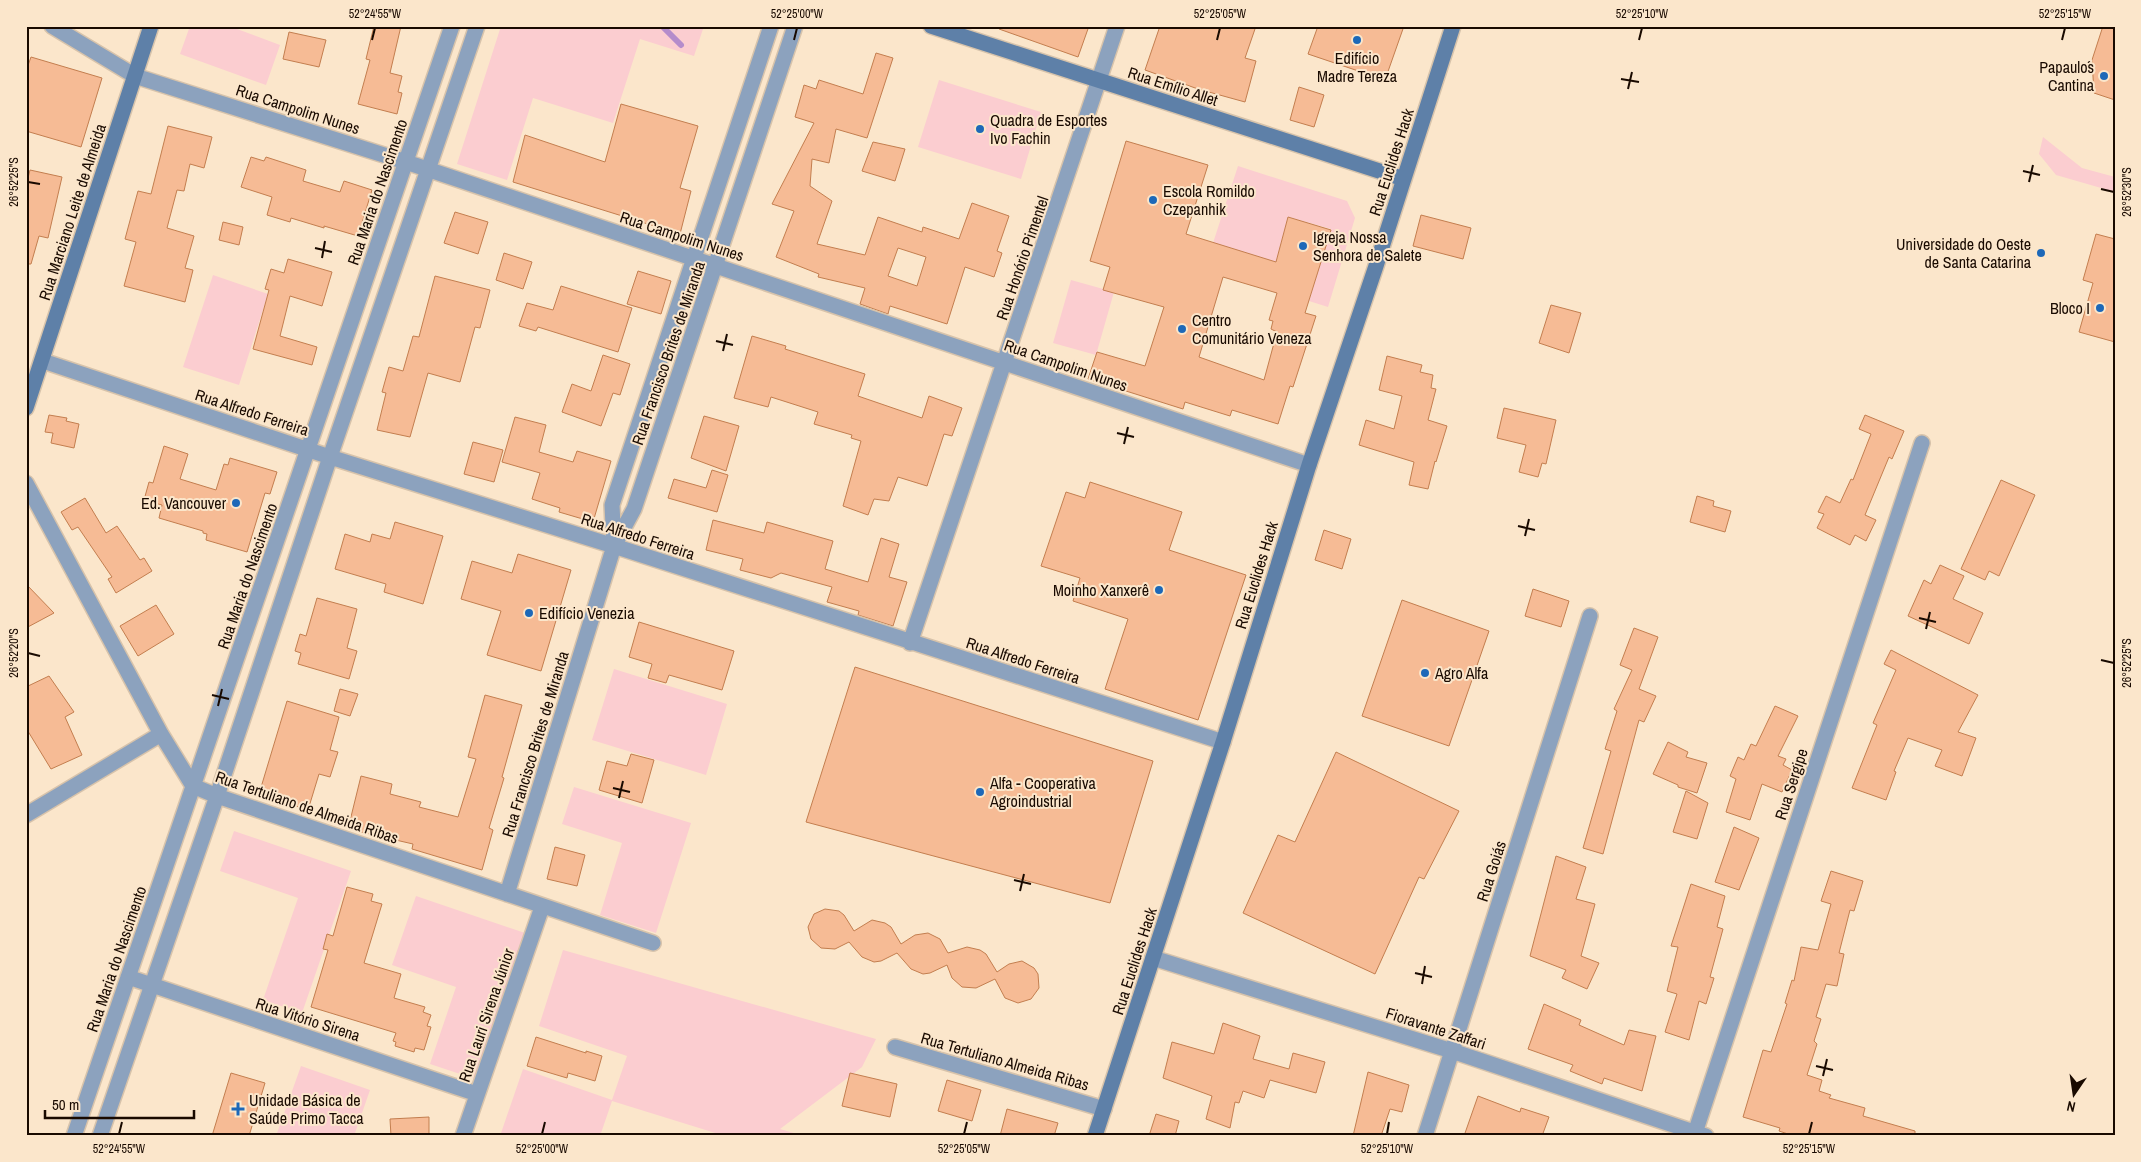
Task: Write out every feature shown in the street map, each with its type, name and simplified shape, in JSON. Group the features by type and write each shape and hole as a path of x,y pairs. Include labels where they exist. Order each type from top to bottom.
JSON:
{"main road":[{"name":"Rua Marciano Leite de Almeida","path":"26,408 43,361 151,26"},
{"name":"Rua Emílio Allet","path":"931,26 1404,179"},
{"name":"Rua Euclides Hack","path":"1095,1136 1309,465 1453,26"}],"street":[{"name":"Rua Campolim Nunes","path":"52,26 135,76 406,162 1309,465"},
{"name":"Rua Maria do Nascimento","path":"74,1136 452,26"},
{"path":"100,1136 477,26"},
{"name":"Rua Francisco Brites de Miranda","path":"614,546 612,505 771,26"},
{"name":"Rua Francisco Brites de Miranda","path":"507,894 614,546 634,509 794,26"},
{"name":"Rua Honório Pimentel","path":"910,642 1117,26"},
{"path":"444,52 465,62"},
{"path":"750,88 772,95"},
{"path":"729,151 751,158"},
{"path":"372,262 394,270"},
{"path":"346,338 368,346"},
{"path":"662,356 683,364"},
{"name":"Rua Alfredo Ferreira","path":"43,361 330,457 614,546 1222,742"},
{"path":"634,441 654,448"},
{"name":"Rua Sergipe","path":"1698,1134 1922,443"},
{"name":"Rua Tertuliano de Almeida Ribas","path":"26,483 161,734 194,786 217,796 653,943"},
{"name":"Rua Goiás","path":"1425,1136 1590,616"},
{"path":"26,815 161,734"},
{"name":"Rua Lauri Sirena Júnior","path":"463,1136 542,907"},
{"name":"Fioravante Zaffari","path":"1153,958 1452,1051 1698,1134"},
{"name":"Rua Vitório Sirena","path":"128,977 477,1094"},
{"name":"Rua Tertuliano Almeida Ribas","path":"895,1047 1104,1109"}],"shaded area":[{"path":"190,26 229,26 280,45 266,85 180,54"},
{"path":"501,26 704,26 694,56 640,39 613,123 533,98 507,180 457,164"},
{"name":"Quadra de Esportes Ivo Fachin","path":"939,80 1041,112 1021,179 918,147"},
{"path":"2043,137 2082,168 2115,177 2115,192 2056,175 2039,154"},
{"path":"1238,166 1347,201 1355,218 1328,307 1309,301 1331,229 1288,217 1276,262 1213,243"},
{"path":"213,275 268,294 239,385 183,367"},
{"path":"1071,280 1114,292 1096,355 1053,343"},
{"path":"614,669 727,704 706,775 592,740"},
{"path":"574,787 691,823 656,933 600,915 622,843 562,824"},
{"path":"234,831 351,871 302,1013 263,1000 298,898 220,871"},
{"path":"416,896 525,933 475,1079 430,1064 456,987 392,965"},
{"path":"563,950 876,1039 862,1067 780,1129 804,1136 725,1136 612,1101 600,1136 500,1136 523,1069 612,1100 627,1056 539,1026"},
{"path":"301,1066 370,1090 354,1136 276,1136"}],"building":[{"path":"374,26 401,26 390,73 402,76 398,92 402,93 397,114 358,104 370,60 366,59"},
{"path":"999,26 1089,26 1078,57 999,29"},
{"path":"1160,26 1256,26 1245,58 1256,61 1245,102 1198,89 1145,70"},
{"name":"Edifício Madre Tereza","path":"1318,26 1404,26 1385,80 1308,54"},
{"name":"Papaulo´s Cantina","path":"2103,26 2115,26 2115,100 2094,93 2092,60"},
{"path":"289,32 326,40 319,67 283,59"},
{"path":"876,53 893,58 867,138 836,129 829,163 812,159 810,186 832,201 817,244 865,255 878,217 922,232 923,227 959,239 972,203 1009,216 997,251 1002,253 994,277 965,267 947,324 890,306 888,314 860,304 865,288 818,277 819,274 776,257 794,211 772,204 814,123 795,117 804,85 816,89 819,80 863,94","holes":["898,248 926,257 917,286 888,276"]},
{"path":"31,57 102,78 81,147 26,131 26,71"},
{"path":"1299,87 1324,95 1314,127 1290,120"},
{"path":"621,104 698,126 680,188 691,191 680,234 513,182 525,135 605,162"},
{"path":"168,126 212,137 204,168 190,164 184,191 177,190 167,228 194,236 185,268 193,270 185,302 124,286 136,242 125,239 138,191 151,194"},
{"path":"1126,141 1208,165 1186,234 1276,262 1288,217 1331,230 1305,313 1316,316 1293,387 1290,386 1278,424 1232,410 1230,416 1185,402 1183,409 1088,379 1097,352 1145,366 1164,307 1103,290 1110,267 1090,261","holes":["1223,277 1277,293 1269,320 1273,321 1271,329 1277,332 1264,380 1199,357"]},
{"path":"873,142 905,149 895,181 862,171"},
{"path":"251,157 264,161 266,157 306,170 303,181 340,192 344,181 372,190 358,236 291,218 290,222 267,215 272,197 241,187"},
{"path":"30,170 62,177 48,238 39,236 31,264 26,264 26,186"},
{"path":"455,212 488,222 478,254 444,243"},
{"path":"1421,215 1471,228 1463,259 1413,246"},
{"path":"223,222 243,227 239,245 219,240"},
{"name":"Bloco I","path":"2096,234 2115,239 2115,342 2079,332 2093,283 2083,280"},
{"path":"504,253 532,262 523,289 496,280"},
{"path":"288,259 332,272 322,306 290,296 280,336 317,347 312,365 253,349 269,290 265,289 271,269 284,273"},
{"path":"638,271 671,281 661,314 627,304"},
{"path":"435,276 490,290 480,328 475,327 460,382 428,373 410,437 377,430 386,393 382,392 389,367 403,371 413,336 419,337"},
{"path":"561,286 632,308 618,352 538,327 536,331 519,326 527,303 553,310"},
{"path":"1551,305 1581,313 1569,353 1539,343"},
{"path":"752,336 786,346 785,349 865,374 858,396 922,418 929,396 962,408 952,436 944,434 927,486 898,477 889,501 874,499 868,515 843,506 861,441 851,438 852,435 814,424 818,412 771,397 768,407 734,398"},
{"path":"603,355 630,364 620,395 613,393 601,426 562,412 572,384 591,391"},
{"path":"1387,356 1422,365 1420,372 1433,375 1431,388 1436,389 1428,420 1447,426 1428,489 1409,485 1414,462 1359,445 1366,420 1394,429 1402,396 1379,390"},
{"path":"1504,408 1556,420 1546,464 1542,463 1538,477 1519,472 1526,445 1497,438"},
{"path":"49,415 67,418 66,421 79,424 74,448 51,443 53,433 45,432"},
{"path":"1865,415 1904,431 1892,459 1889,457 1865,515 1876,520 1866,541 1855,535 1850,545 1817,528 1824,514 1818,512 1826,496 1840,503 1851,479 1853,480 1871,434 1859,429"},
{"path":"704,416 739,426 726,471 691,458"},
{"path":"515,417 546,425 539,452 573,462 577,451 611,461 593,522 559,512 560,508 532,499 540,473 502,462"},
{"path":"473,442 503,450 494,482 464,474"},
{"path":"164,446 188,454 180,479 216,490 224,464 228,465 230,458 277,472 270,494 265,493 247,552 206,540 207,534 203,533 203,531 159,518 162,505 144,500 149,482 153,483"},
{"path":"712,470 728,475 717,512 668,498 674,479 706,488"},
{"path":"2001,480 2035,495 1999,576 1989,571 1985,580 1961,569"},
{"name":"Moinho Xanxerê","path":"1090,482 1182,512 1169,550 1246,575 1198,720 1105,689 1128,619 1073,601 1080,578 1041,566 1066,492 1085,498"},
{"path":"1697,496 1714,501 1713,506 1731,511 1725,532 1690,522"},
{"path":"85,498 106,533 117,526 140,560 144,558 152,571 116,593 108,579 112,577 78,527 72,530 61,512"},
{"path":"713,520 764,533 767,522 833,541 825,569 868,582 881,538 899,544 889,577 907,582 893,626 858,615 859,611 827,602 832,587 781,573 771,578 740,570 743,559 706,550"},
{"path":"395,522 443,536 423,604 384,592 386,584 335,569 345,534 370,542 372,534 390,539"},
{"path":"1324,530 1351,539 1342,569 1315,560"},
{"name":"Edifício Venezia","path":"518,554 571,570 541,671 487,655 501,611 461,599 472,561 512,573"},
{"path":"1940,565 1964,576 1953,599 1983,613 1969,644 1908,616 1924,580 1931,584"},
{"path":"26,584 54,613 26,628"},
{"path":"1533,589 1569,601 1561,627 1525,616"},
{"path":"317,598 357,609 347,648 357,651 349,679 298,664 301,653 295,651 300,634 306,636"},
{"name":"Agro Alfa","path":"1402,600 1489,631 1449,746 1362,716"},
{"path":"156,605 174,634 138,656 120,626"},
{"path":"639,622 734,651 722,690 669,675 666,683 648,678 652,664 629,657"},
{"path":"1634,628 1658,637 1639,689 1656,696 1644,722 1639,720 1603,854 1583,848 1611,751 1605,749 1617,711 1614,709 1632,670 1620,665"},
{"path":"1891,650 1978,695 1958,732 1976,738 1962,776 1935,766 1942,750 1908,738 1894,771 1896,772 1886,800 1852,788 1877,725 1873,723 1896,670 1884,664"},
{"name":"Alfa - Cooperativa Agroindustrial","path":"855,667 1153,761 1110,903 806,822"},
{"path":"49,676 74,712 65,717 82,755 51,769 26,728 26,687"},
{"path":"340,689 358,694 350,716 334,711"},
{"path":"485,695 522,705 502,777 504,778 489,828 493,830 482,870 412,849 413,844 348,829 361,776 392,784 390,794 421,802 419,807 458,817 476,759 468,757"},
{"path":"287,701 339,717 330,750 338,752 330,777 319,774 308,810 259,794"},
{"path":"1775,706 1798,716 1778,756 1786,759 1783,765 1792,770 1782,792 1762,784 1750,820 1726,812 1736,779 1730,776 1738,757 1744,760 1751,744 1756,746"},
{"path":"1668,742 1688,752 1686,757 1707,763 1697,793 1678,787 1678,785 1653,774"},
{"path":"1336,752 1459,811 1424,879 1419,877 1375,974 1243,913 1278,835 1295,842"},
{"path":"631,754 654,760 642,803 599,790 607,761 627,766"},
{"path":"1686,791 1708,803 1697,839 1673,832"},
{"path":"1734,827 1759,838 1739,890 1715,882"},
{"path":"555,847 585,855 577,886 547,879"},
{"path":"1556,856 1586,867 1576,899 1595,904 1581,956 1599,963 1587,989 1562,978 1566,970 1530,956"},
{"path":"1831,871 1863,881 1854,911 1850,910 1839,953 1844,954 1837,986 1826,984 1816,1017 1821,1019 1814,1041 1817,1044 1807,1075 1822,1080 1819,1091 1831,1095 1829,1098 1865,1108 1863,1116 1915,1131 1915,1136 1794,1136 1779,1131 1780,1128 1743,1117 1763,1050 1771,1052 1787,1004 1785,1003 1792,980 1794,981 1801,947 1818,950 1831,904 1821,901"},
{"path":"1691,884 1725,896 1717,927 1723,929 1710,977 1714,978 1706,1004 1699,1001 1689,1040 1665,1032 1677,994 1667,991 1678,947 1671,946"},
{"path":"347,887 373,894 371,901 382,904 364,963 401,974 394,998 425,1007 423,1012 431,1015 427,1026 431,1027 424,1050 415,1048 414,1052 395,1046 396,1042 393,1041 396,1033 311,1007 328,950 323,949 327,934 333,936"},
{"path":"825,909 839,911 844,915 854,931 872,920 885,923 891,927 901,944 915,935 928,933 940,939 948,953 967,947 980,950 986,954 997,972 1009,964 1022,961 1034,968 1038,974 1039,988 1031,999 1018,1003 1005,998 995,979 976,988 962,987 952,978 947,965 930,973 923,974 911,969 897,953 881,961 874,962 862,957 849,942 835,949 821,948 811,939 808,927 814,914"},
{"path":"1544,1004 1581,1020 1579,1025 1624,1045 1629,1030 1656,1036 1642,1091 1604,1078 1602,1084 1570,1071 1573,1065 1528,1049"},
{"path":"1223,1023 1260,1036 1253,1059 1289,1069 1293,1053 1325,1062 1316,1093 1270,1080 1264,1098 1243,1091 1239,1103 1235,1102 1230,1128 1206,1119 1212,1096 1163,1078 1172,1042 1214,1054"},
{"path":"536,1037 586,1053 586,1051 602,1056 595,1081 568,1073 567,1078 527,1066"},
{"path":"1368,1072 1409,1085 1402,1112 1390,1109 1381,1136 1353,1136"},
{"name":"Unidade Básica de Saúde Primo Tacca","path":"231,1073 265,1083 249,1136 212,1136"},
{"path":"850,1073 897,1084 890,1117 842,1106"},
{"path":"947,1080 981,1090 972,1121 938,1111"},
{"path":"1478,1096 1520,1112 1521,1108 1549,1117 1542,1136 1464,1136"},
{"path":"1007,1109 1058,1123 1054,1136 1000,1136"},
{"path":"1156,1114 1179,1121 1175,1136 1149,1136"},
{"path":"429,1117 429,1136 391,1136 390,1119"}],"waterway":[{"path":"662,26 681,45"}],"place":[{"name":"Edifício Madre Tereza","path":"1357,40"},
{"name":"Papaulo´s Cantina","path":"2104,76"},
{"name":"Quadra de Esportes Ivo Fachin","path":"980,129"},
{"name":"Escola Romildo Czepanhik","path":"1153,200"},
{"name":"Igreja Nossa Senhora de Salete","path":"1303,246"},
{"name":"Universidade do Oeste de Santa Catarina","path":"2041,253"},
{"name":"Bloco I","path":"2100,308"},
{"name":"Centro Comunitário Veneza","path":"1182,329"},
{"name":"Ed. Vancouver","path":"236,503"},
{"name":"Moinho Xanxerê","path":"1159,590"},
{"name":"Edifício Venezia","path":"529,613"},
{"name":"Agro Alfa","path":"1425,673"},
{"name":"Alfa - Cooperativa Agroindustrial","path":"980,792"},
{"name":"Unidade Básica de Saúde Primo Tacca","path":"238,1109"}]}
